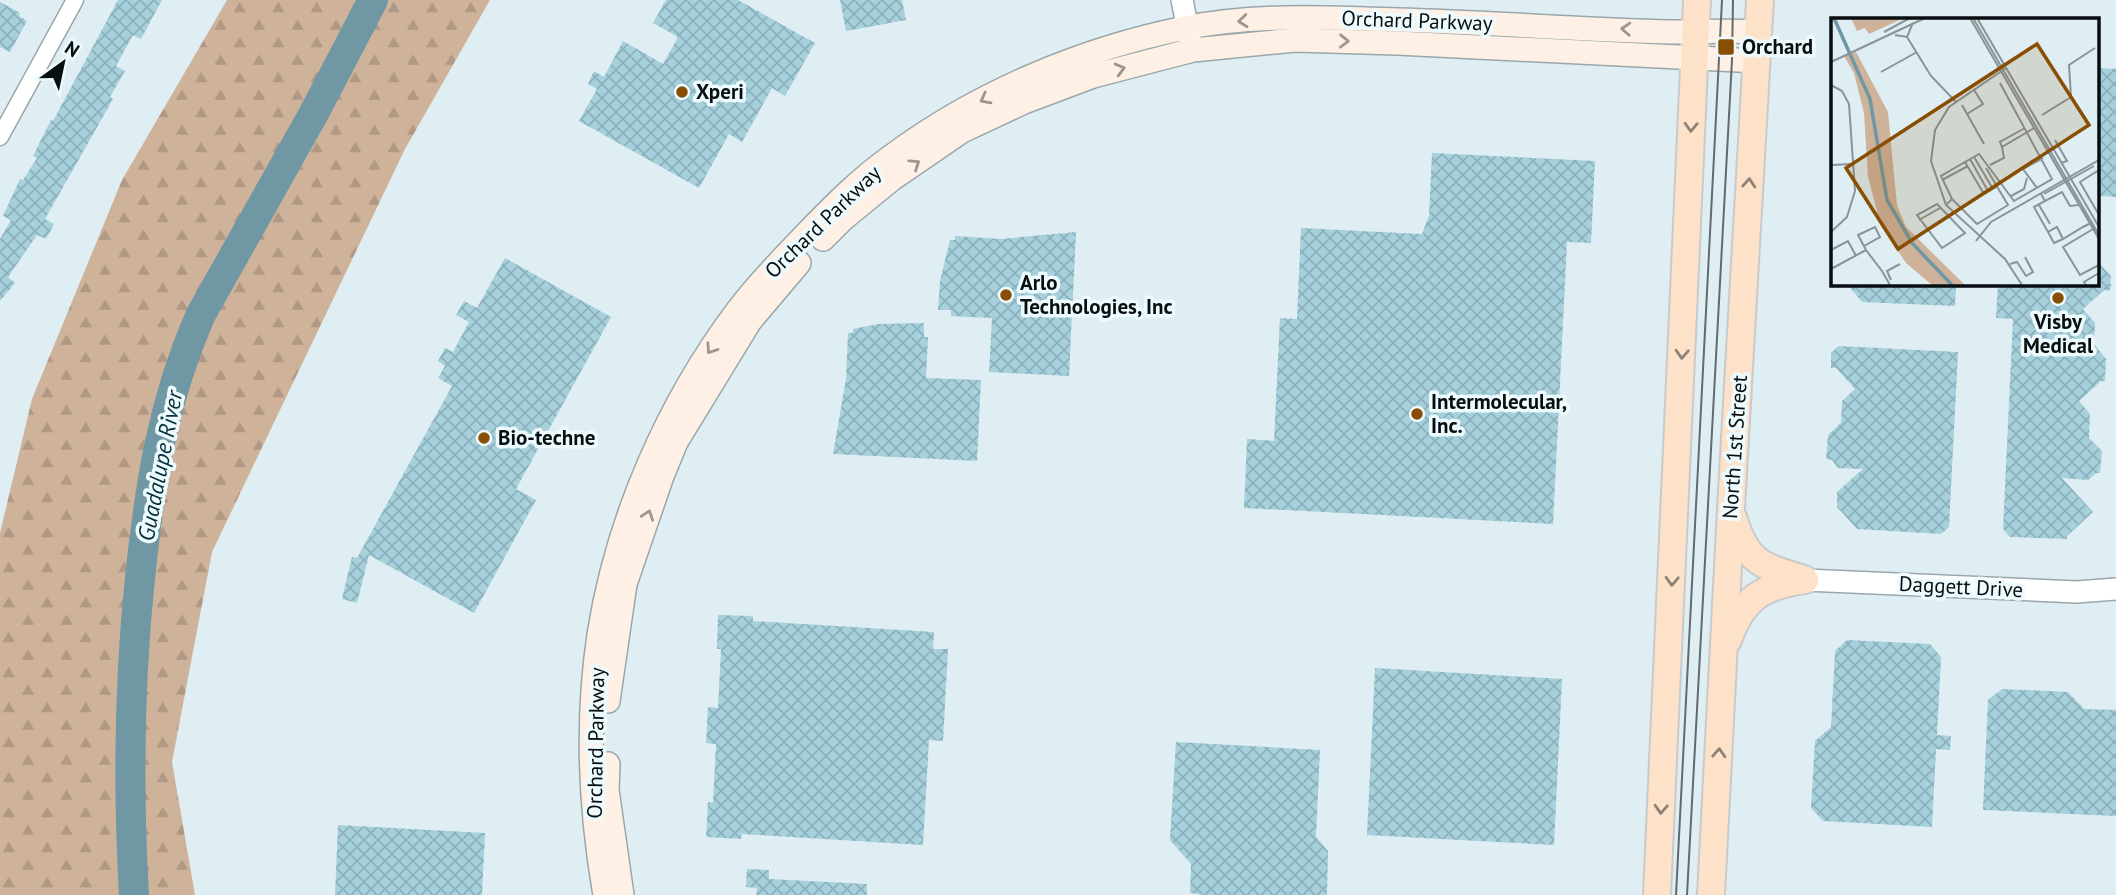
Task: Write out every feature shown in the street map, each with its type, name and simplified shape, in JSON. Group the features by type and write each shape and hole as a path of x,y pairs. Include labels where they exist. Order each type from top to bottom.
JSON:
{"main road":[{"path":"1657,895 1697,0"},
{"name":"North 1st Street","path":"1711,895 1760,0"},
{"name":"Orchard Parkway","path":"605,895 595,836 599,790 593,690 599,634 618,582 631,510 659,443 695,374 744,316 776,265 843,208 891,156 950,118 1019,93 1115,46 1187,27 1279,17 1531,49 1758,61"},
{"name":"Orchard Parkway","path":"1019,93 1193,50 1295,40 1532,24 1759,32"},
{"path":"1531,49 1532,24"},
{"path":"1731,509 1739,537 1749,554 1760,564 1805,580"},
{"path":"1724,652 1731,632 1749,600 1762,590 1782,583 1805,580"},
{"name":"Orchard Parkway","path":"599,790 622,895"}],"street":[{"path":"1182,0 1193,50"},
{"path":"0,136 74,1"},
{"name":"Daggett Drive","path":"1805,580 2077,592 2116,589"}],"green space":[{"path":"227,0 490,0 405,149 212,552 172,762 195,895 0,895 0,533 32,399 122,180"}],"building":[{"path":"118,0 162,0 141,39 133,35 116,66 125,71 110,97 113,99 45,219 54,224 46,239 37,235 8,277 15,283 0,301 0,239 11,220 3,216 20,179 23,180 37,158 33,156 51,120 53,121"},
{"name":"Xperi","path":"666,0 738,0 815,43 785,96 772,88 742,142 729,134 699,188 579,121 597,89 588,84 594,71 604,77 623,41 663,64 678,37 653,23"},
{"path":"840,0 902,0 906,20 846,31"},
{"path":"0,2 20,13 19,16 27,21 10,52 0,47"},
{"path":"2098,68 2116,69 2116,197 2100,196"},
{"name":"Intermolecular, Inc.","path":"1432,153 1595,161 1591,243 1567,242 1553,524 1244,508 1247,439 1274,441 1280,318 1297,319 1301,228 1422,234 1429,216"},
{"name":"Arlo Technologies, Inc","path":"1076,232 1069,376 989,372 992,318 951,316 951,310 938,310 940,281 950,240 955,240 955,236 1001,239"},
{"name":"Bio-techne","path":"505,258 611,317 516,489 536,500 474,613 369,555 357,603 342,599 352,557 357,558 452,386 438,378 445,366 438,361 445,348 453,352 469,322 456,315 464,301 477,308"},
{"path":"2098,262 2111,276 2109,291 2104,290 2083,309 2095,323 2094,344 2106,359 2105,381 2101,381 2079,401 2090,414 2089,438 2102,451 2100,473 2088,480 2062,478 2093,512 2067,539 2010,537 2003,529 2013,319 1996,318 1998,285 2098,285"},
{"path":"1848,285 1956,285 1955,306 1862,302"},
{"path":"924,323 924,337 928,337 926,378 981,380 977,461 833,454 846,379 848,333 853,333 853,329 878,324"},
{"path":"1839,346 1958,352 1949,527 1941,534 1857,529 1837,507 1837,492 1863,469 1838,468 1832,460 1826,459 1828,435 1841,423 1842,401 1855,389 1836,368 1831,368 1831,353"},
{"path":"718,615 753,616 753,621 934,632 933,649 948,649 943,741 929,740 923,845 742,834 741,839 706,837 708,802 713,803 716,744 706,743 708,707 718,708 721,649 717,649"},
{"path":"1847,640 1930,644 1941,657 1937,735 1951,736 1950,750 1936,749 1932,827 1823,821 1811,808 1815,741 1831,727 1835,651"},
{"path":"1375,668 1562,679 1554,845 1367,835"},
{"path":"2002,689 2068,692 2084,709 2116,710 2116,816 1983,810 1988,700"},
{"path":"1176,742 1320,750 1316,837 1328,851 1327,895 1190,893 1191,864 1170,840"},
{"path":"338,825 485,833 482,895 335,895"},
{"path":"747,869 769,870 769,879 867,884 867,895 756,895 757,888 746,887"}],"waterway":[{"name":"Guadalupe River","path":"134,895 130,776 134,657 148,509 167,413 200,316 314,113 373,0"}],"tram line":[{"path":"1676,895 1722,0"},
{"path":"1687,895 1733,0"}],"place":[{"name":"Orchard","path":"1726,47"},
{"name":"Xperi","path":"682,92"},
{"name":"Arlo Technologies, Inc","path":"1006,295"},
{"name":"Visby Medical","path":"2058,298"},
{"name":"Intermolecular, Inc.","path":"1417,414"},
{"name":"Bio-techne","path":"484,438"}]}
